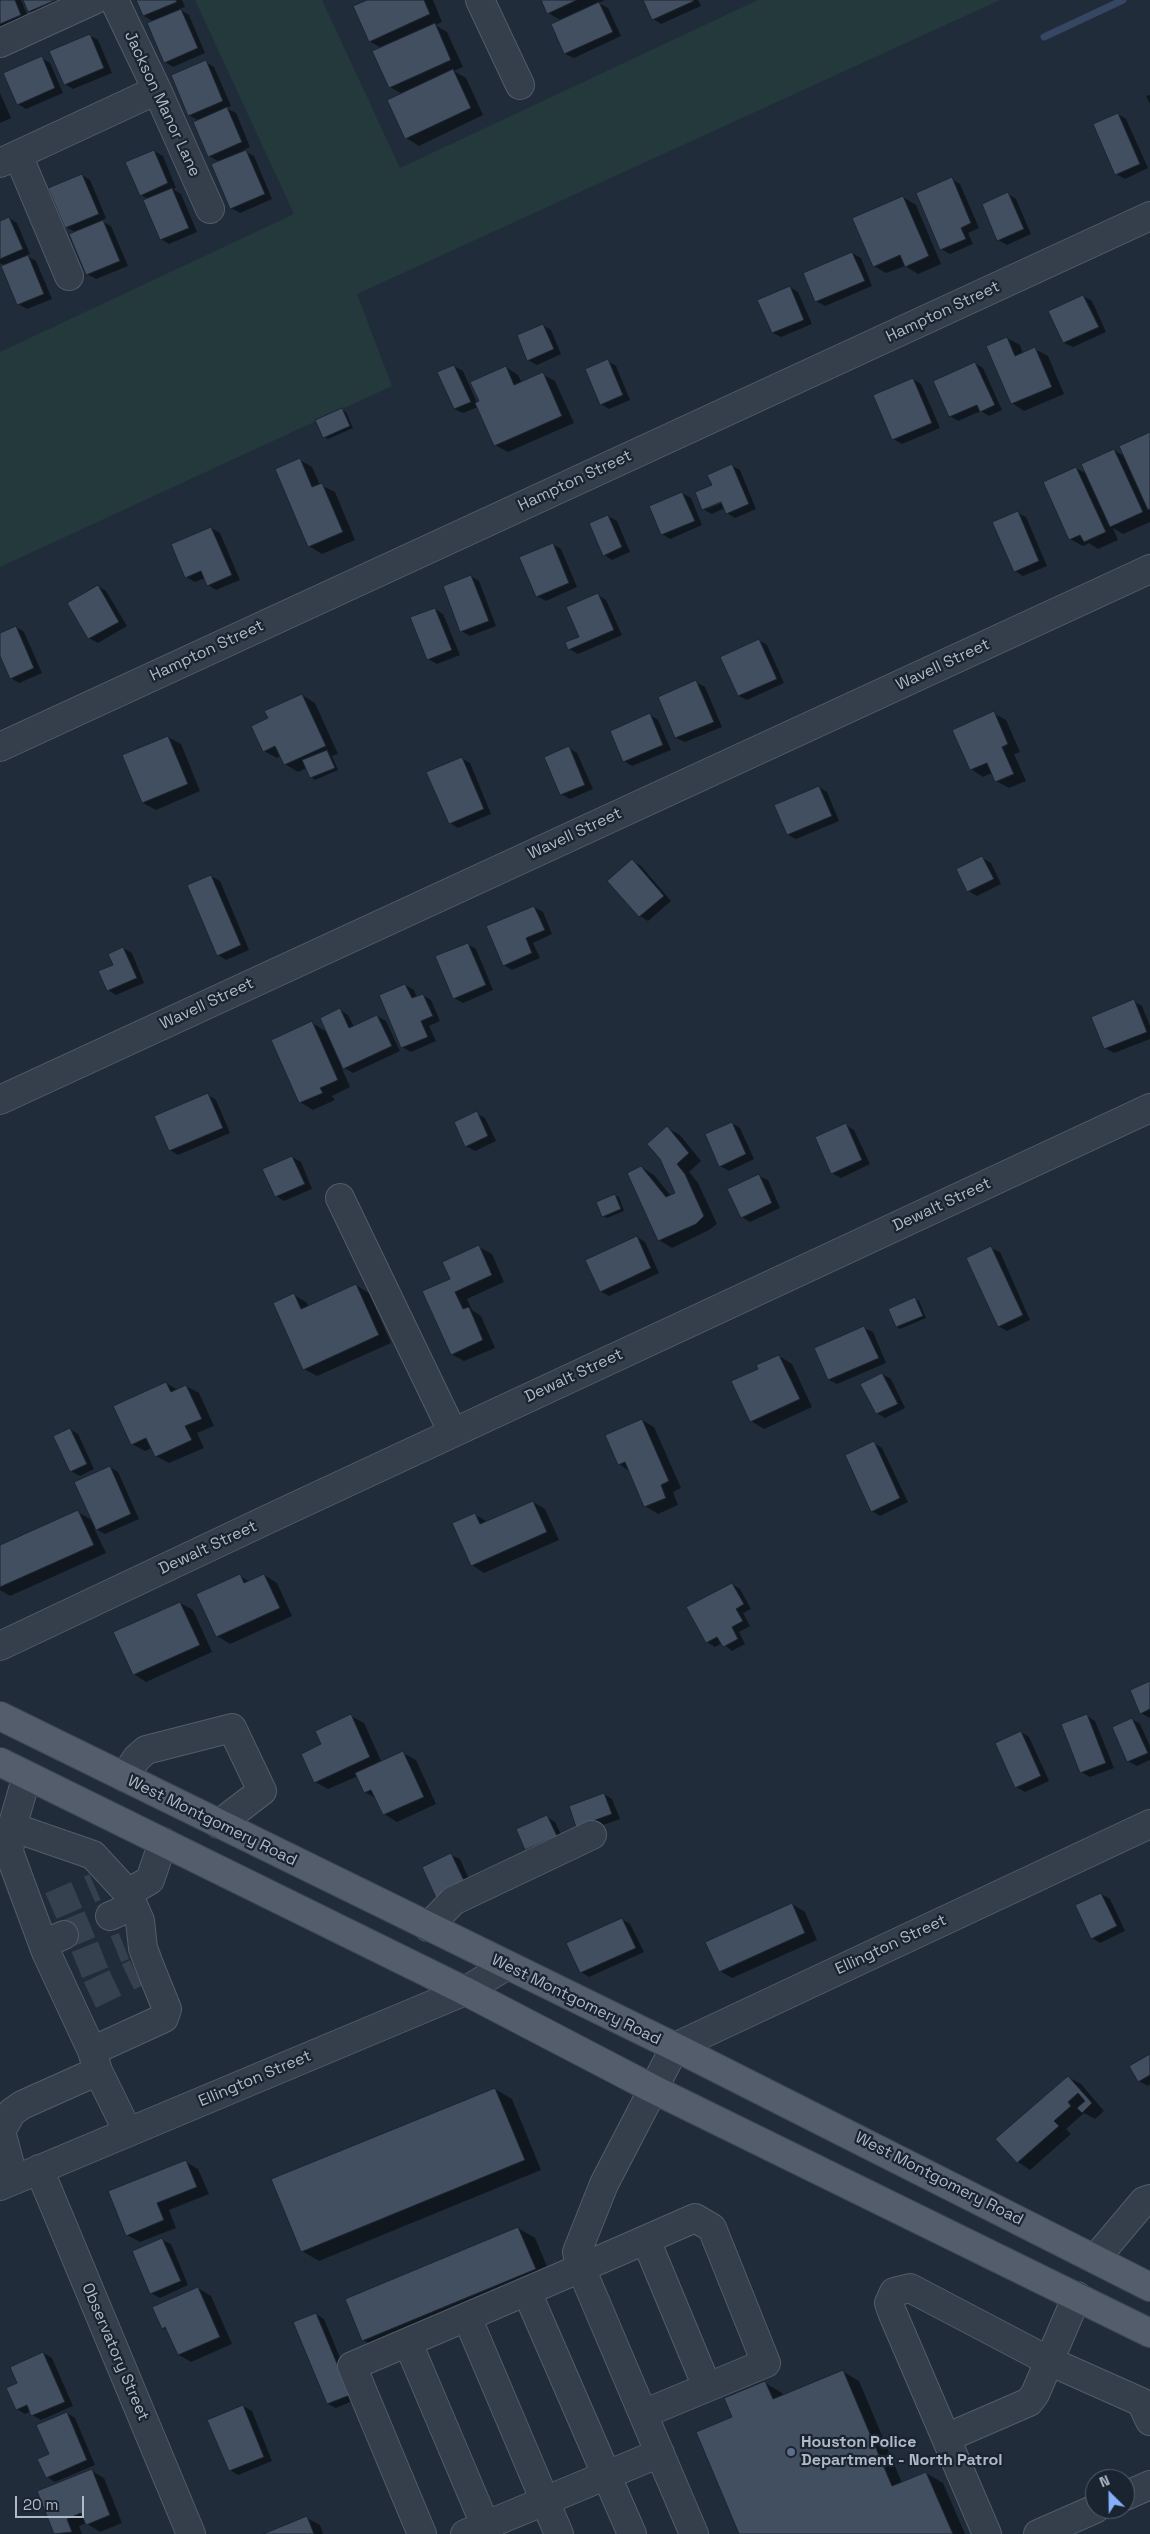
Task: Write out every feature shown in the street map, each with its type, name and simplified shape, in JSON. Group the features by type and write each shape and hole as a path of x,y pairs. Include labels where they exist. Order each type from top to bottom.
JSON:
{"main road":[{"name":"West Montgomery Road","path":"0,1716 506,1966 675,2047 1096,2258 1150,2287"},
{"path":"0,1762 465,1991 653,2089 1150,2333"},
{"path":"1077,2296 1096,2258"}],"street":[{"path":"0,43 94,0"},
{"name":"Jackson Manor Lane","path":"114,0 158,90 210,209"},
{"path":"480,0 520,85"},
{"path":"69,276 9,159 158,90"},
{"name":"Hampton Street","path":"0,747 1150,216"},
{"name":"Wavell Street","path":"0,1100 1150,569"},
{"name":"Dewalt Street","path":"0,1646 1150,1108"},
{"path":"340,1198 453,1433"},
{"path":"124,1777 137,1758 146,1750 232,1728 262,1791 219,1824"},
{"path":"27,1776 12,1827 9,1852 41,1910 80,1999 95,2061 128,2132"},
{"name":"Ellington Street","path":"675,2047 1150,1824"},
{"path":"7,2183 1,2131 12,2112 164,2018 167,2009 143,1970 133,1942 140,1921 117,1896 93,1855 12,1827"},
{"path":"428,1927 453,1901 592,1835"},
{"path":"117,1896 150,1880 163,1842"},
{"name":"Ellington Street","path":"7,2183 465,1991 506,1966"},
{"path":"675,2047 604,2184 576,2252 581,2268 694,2534"},
{"name":"Observatory Street","path":"38,2169 191,2534"},
{"path":"1096,2258 1144,2200 1150,2199"},
{"path":"422,2534 352,2366 695,2218 712,2228 766,2363 643,2414"},
{"path":"646,2240 707,2387"},
{"path":"987,2534 892,2312 889,2303 894,2292 910,2288 1049,2361 1141,2402 1150,2421"},
{"path":"527,2292 632,2534"},
{"path":"946,2438 1029,2402 1035,2394 1077,2296"},
{"path":"467,2317 559,2534"},
{"path":"408,2343 480,2531 544,2501 660,2453"},
{"path":"1135,2492 1150,2485"},
{"path":"1038,2534 1085,2513"}],"green space":[{"path":"195,0 322,0 400,168 758,0 1000,0 357,294 392,386 0,567 0,352 294,214"}],"building":[{"path":"0,0 15,0 21,15 0,24"},
{"path":"23,0 56,0 28,12"},
{"path":"136,0 176,0 177,2 143,16"},
{"path":"367,0 424,0 430,14 369,42 353,6"},
{"path":"541,0 577,0 547,14"},
{"path":"643,0 693,0 694,1 652,20"},
{"path":"599,2 613,32 564,54 551,24"},
{"path":"181,9 198,48 164,63 147,23"},
{"path":"435,23 451,60 389,88 372,51"},
{"path":"90,34 104,68 64,85 49,51"},
{"path":"42,56 55,88 17,105 3,73"},
{"path":"206,60 223,101 188,116 171,75"},
{"path":"453,69 471,108 405,139 387,100"},
{"path":"227,107 242,142 208,157 193,122"},
{"path":"1118,113 1140,164 1115,175 1093,124"},
{"path":"154,150 168,183 140,196 125,162"},
{"path":"246,150 265,194 230,209 211,164"},
{"path":"82,174 99,214 65,228 48,188"},
{"path":"952,177 971,223 961,228 966,239 940,250 916,193"},
{"path":"172,188 189,228 160,240 143,200"},
{"path":"1008,192 1024,229 997,241 982,204"},
{"path":"903,196 929,256 905,267 900,255 873,267 852,218"},
{"path":"9,217 23,249 0,259 0,221"},
{"path":"103,220 120,261 86,275 69,234"},
{"path":"852,252 865,281 815,302 803,273"},
{"path":"28,255 44,294 17,305 1,266"},
{"path":"790,286 804,320 772,333 757,300"},
{"path":"1083,295 1099,327 1063,343 1048,311"},
{"path":"543,324 554,349 527,361 517,335"},
{"path":"1007,337 1015,356 1035,347 1052,387 1011,404 986,346"},
{"path":"608,359 623,395 600,405 585,369"},
{"path":"975,362 995,405 980,412 977,405 949,417 933,381"},
{"path":"454,365 471,402 454,409 437,372"},
{"path":"506,366 514,385 543,372 562,416 494,446 475,403 479,401 470,382"},
{"path":"913,378 932,423 892,440 873,395"},
{"path":"342,408 350,426 323,438 315,420"},
{"path":"1150,432 1150,509 1148,510 1119,446"},
{"path":"1114,449 1143,512 1110,527 1081,464"},
{"path":"300,458 312,487 322,483 343,532 308,547 275,469"},
{"path":"732,464 749,504 726,514 721,502 702,510 695,492 712,485 707,475"},
{"path":"1076,467 1106,532 1084,542 1080,535 1069,540 1043,482"},
{"path":"682,492 695,521 661,535 649,506"},
{"path":"1018,511 1039,561 1014,572 992,522"},
{"path":"608,515 622,547 603,556 589,523"},
{"path":"211,527 232,575 207,586 201,571 185,578 171,544"},
{"path":"553,543 569,583 536,597 519,557"},
{"path":"471,575 489,621 460,632 443,586"},
{"path":"98,585 119,622 88,639 67,603"},
{"path":"598,593 614,630 568,650 565,642 579,637 566,607"},
{"path":"435,608 452,650 427,660 410,617"},
{"path":"16,626 34,668 10,679 0,656 0,633"},
{"path":"759,639 777,679 738,696 720,657"},
{"path":"696,680 714,722 675,738 658,697"},
{"path":"302,694 326,746 284,765 275,746 263,752 251,726 268,718 264,711"},
{"path":"994,711 1008,744 1002,747 1014,774 995,782 987,763 970,770 952,730"},
{"path":"650,713 663,745 623,762 610,731"},
{"path":"168,736 188,784 142,803 122,755"},
{"path":"569,746 585,785 560,795 544,757"},
{"path":"327,750 335,768 310,778 302,760"},
{"path":"462,757 484,809 449,824 426,772"},
{"path":"819,786 832,816 787,835 774,805"},
{"path":"982,856 994,879 967,892 956,869"},
{"path":"632,859 664,896 639,917 607,881"},
{"path":"211,875 241,945 217,956 187,885"},
{"path":"534,906 545,930 526,938 532,953 503,966 486,926"},
{"path":"468,943 486,985 453,999 435,956"},
{"path":"123,947 137,978 107,991 98,971 113,965 108,954"},
{"path":"405,984 412,998 423,994 433,1016 421,1021 428,1037 401,1048 379,995"},
{"path":"1134,999 1147,1032 1104,1049 1091,1017"},
{"path":"340,1008 349,1028 377,1015 392,1046 343,1069 320,1018"},
{"path":"312,1021 338,1080 320,1088 323,1093 299,1103 271,1040"},
{"path":"208,1093 223,1128 169,1151 154,1116"},
{"path":"477,1111 488,1136 465,1147 454,1122"},
{"path":"732,1122 746,1154 719,1167 705,1134"},
{"path":"846,1123 862,1160 831,1174 815,1137"},
{"path":"667,1126 689,1153 677,1164 685,1174 704,1216 696,1224 658,1241 627,1173 641,1166 666,1197 675,1193 660,1159 647,1144"},
{"path":"292,1156 305,1184 275,1197 262,1169"},
{"path":"759,1174 772,1203 741,1218 727,1189"},
{"path":"615,1194 621,1209 602,1217 596,1202"},
{"path":"637,1236 651,1268 600,1292 585,1260"},
{"path":"479,1245 492,1275 455,1292 463,1309 469,1307 483,1340 451,1355 422,1291 450,1279 442,1262"},
{"path":"991,1246 1023,1315 998,1327 966,1258"},
{"path":"356,1284 379,1335 303,1370 273,1303 294,1293 301,1309"},
{"path":"915,1297 923,1316 896,1327 888,1309"},
{"path":"864,1326 879,1358 828,1380 814,1348"},
{"path":"779,1355 800,1399 750,1422 731,1381 758,1369 756,1365"},
{"path":"882,1373 898,1404 876,1414 860,1384"},
{"path":"166,1382 171,1392 186,1385 202,1419 185,1426 192,1440 155,1457 146,1438 131,1445 113,1406"},
{"path":"642,1419 669,1481 661,1485 666,1498 644,1507 625,1462 618,1465 605,1435"},
{"path":"70,1428 87,1464 70,1472 53,1436"},
{"path":"874,1441 900,1498 871,1512 845,1455"},
{"path":"110,1466 131,1514 96,1530 74,1482"},
{"path":"533,1501 547,1532 471,1566 452,1523 475,1513 480,1524"},
{"path":"78,1510 94,1545 0,1587 0,1545"},
{"path":"240,1574 244,1583 264,1574 280,1608 216,1637 196,1594"},
{"path":"732,1583 744,1604 736,1609 743,1621 732,1627 738,1639 723,1647 717,1637 706,1643 686,1607"},
{"path":"180,1602 200,1645 133,1675 113,1632"},
{"path":"1150,1681 1150,1709 1140,1714 1130,1690"},
{"path":"351,1714 370,1757 314,1783 301,1754 321,1744 315,1731"},
{"path":"1087,1714 1106,1763 1080,1773 1061,1724"},
{"path":"1132,1718 1148,1753 1127,1762 1112,1727"},
{"path":"1021,1731 1041,1776 1015,1788 995,1743"},
{"path":"403,1751 424,1797 383,1815 371,1790 364,1793 355,1773"},
{"path":"604,1793 612,1814 576,1827 569,1806"},
{"path":"547,1815 557,1836 525,1850 516,1829"},
{"path":"451,1853 467,1887 437,1900 422,1867"},
{"path":"1101,1893 1117,1926 1091,1939 1075,1905"},
{"path":"792,1903 805,1933 719,1972 705,1942"},
{"path":"622,1918 636,1948 580,1973 566,1943"},
{"path":"1150,2054 1150,2075 1138,2082 1129,2066"},
{"path":"1068,2076 1092,2103 1082,2113 1077,2108 1085,2101 1078,2093 1068,2102 1071,2106 1054,2121 1059,2126 1017,2163 995,2139"},
{"path":"495,2088 525,2160 301,2252 271,2179"},
{"path":"186,2160 197,2187 157,2203 164,2220 126,2236 108,2191"},
{"path":"518,2227 536,2269 362,2341 345,2299"},
{"path":"162,2238 181,2281 150,2294 132,2251"},
{"path":"198,2287 220,2337 178,2355 165,2327 162,2329 152,2307"},
{"path":"316,2313 350,2395 327,2404 293,2322"},
{"path":"43,2352 65,2402 31,2416 27,2405 16,2410 6,2388 17,2383 10,2367"},
{"name":"Houston Police Department - North Patrol","path":"843,2370 892,2486 926,2472 953,2534 739,2534 696,2432 732,2417 724,2398 765,2381 773,2399"},
{"path":"243,2405 264,2457 229,2471 207,2420"},
{"path":"67,2412 87,2460 46,2478 37,2459 49,2454 36,2425"},
{"path":"92,2469 110,2515 86,2525 81,2513 67,2519 72,2532 54,2534 37,2491"},
{"path":"307,2516 314,2534 263,2534"}],"waterway":[{"path":"1044,37 1123,0"}],"tunnel":[{"path":"51,1906 95,1887"},
{"path":"64,1935 110,1916"},
{"path":"77,1965 124,1946"},
{"path":"90,1995 136,1973"}],"place":[{"name":"Houston Police Department - North Patrol","path":"791,2452"}]}
